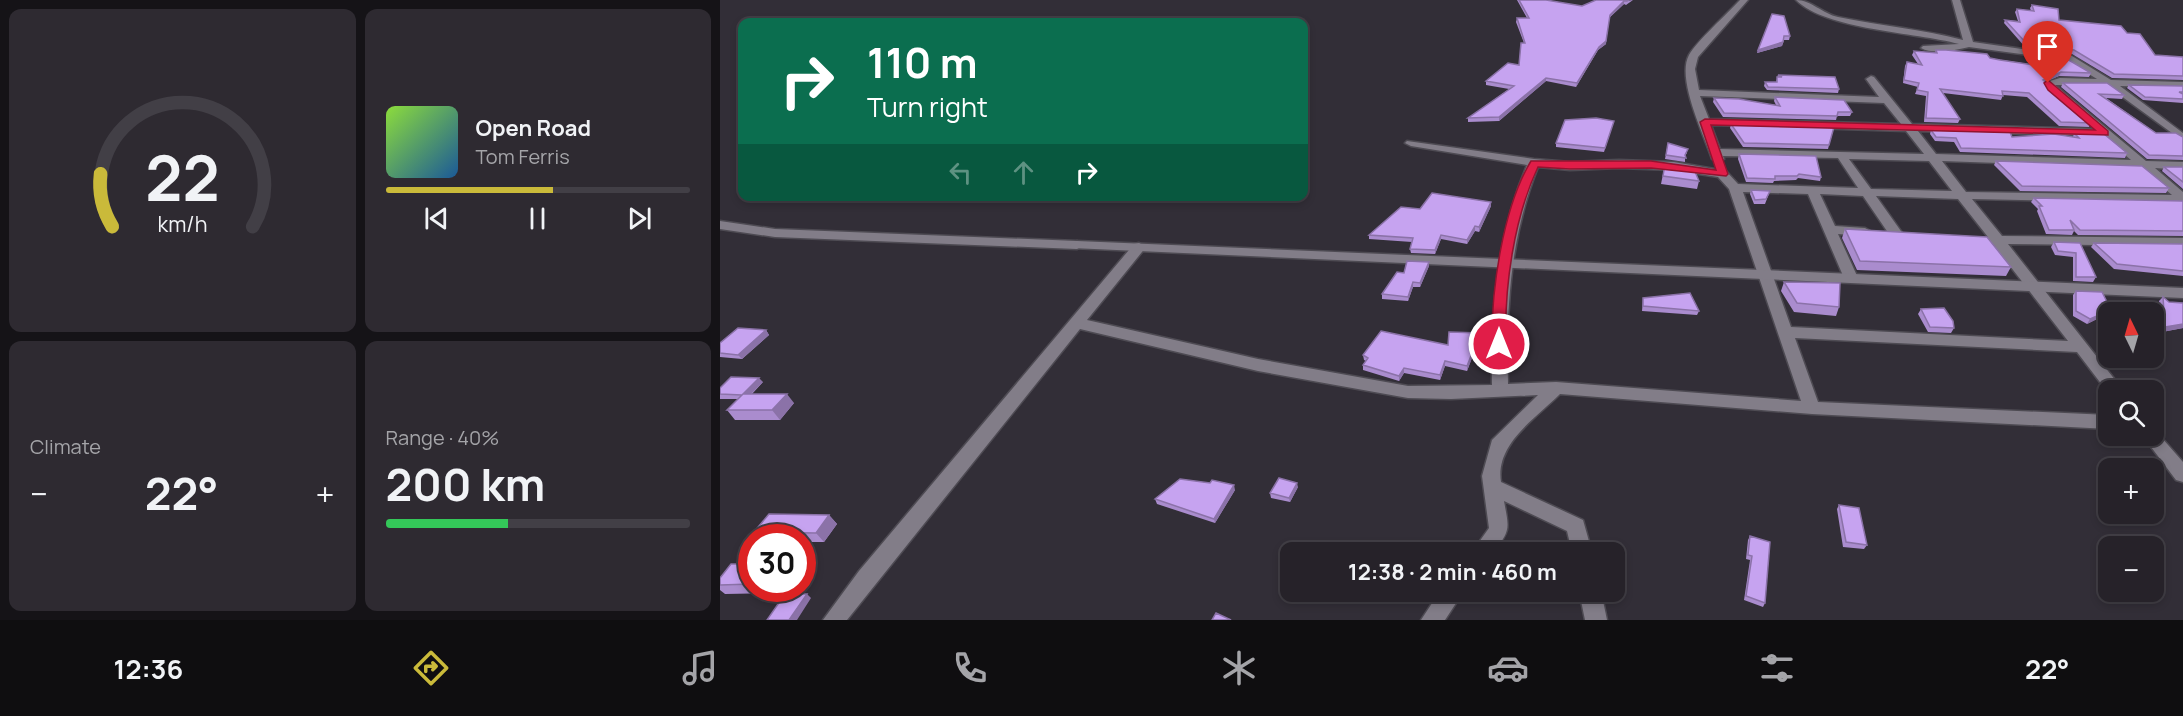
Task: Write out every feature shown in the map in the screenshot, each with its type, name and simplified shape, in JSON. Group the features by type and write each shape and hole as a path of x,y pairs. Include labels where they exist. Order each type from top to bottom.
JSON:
{"street":[{"path":"1744,0 1693,56 1690,69 1694,93 1722,174 1736,188 1764,275 1812,408"},
{"path":"1800,0 1813,10 1833,19 1932,34 1969,44 2069,58 2108,82 2183,138"},
{"path":"1956,0 1969,44"},
{"path":"1926,48 1954,48 1969,44"},
{"path":"1871,79 1911,127 2107,380"},
{"path":"2182,85 2108,82 2048,83 2183,198"},
{"path":"1694,93 1889,100"},
{"path":"1705,122 2105,133"},
{"path":"1411,143 1534,163 1570,166 1651,165 1722,174"},
{"path":"1716,152 2183,166"},
{"path":"1829,230 1902,234 1841,155"},
{"path":"1500,390 1498,321 1504,263 1522,188 1534,163"},
{"path":"1736,188 1963,196 2183,198"},
{"path":"1812,192 1851,279"},
{"path":"720,225 775,233 1077,244 2183,293"},
{"path":"1974,238 2183,242"},
{"path":"834,620 866,578 1139,247"},
{"path":"1076,323 1240,362 1408,392 1556,388 1812,408 2098,421"},
{"path":"1785,332 2081,347"},
{"path":"1490,542 1499,530 1491,476 1501,440 1556,388"},
{"path":"2160,446 2183,475"},
{"path":"1492,488 1576,526 1580,542"},
{"path":"1432,620 1445,602"},
{"path":"1592,602 1596,620"}],"building":[{"path":"1519,0 1546,0 1582,6 1596,0 1629,0 1624,1 1610,15 1606,41 1599,47 1577,83 1546,78 1499,117 1468,118 1514,86 1486,81 1508,63 1519,65 1521,43 1525,43 1517,18 1529,18"},
{"path":"2032,5 2058,9 2059,20 2121,26 2127,33 2140,34 2155,55 2183,57 2183,76 2114,74 2074,50 2027,44 2005,20 2020,22 2017,9 2034,11"},
{"path":"1772,14 1784,16 1790,36 1784,36 1783,42 1758,50"},
{"path":"1936,50 1987,54 1990,58 2048,67 2037,55 2067,59 2091,73 2061,72 2043,80 2091,123 2061,122 2029,93 2002,91 2003,96 1940,89 1960,119 1926,118 1928,92 1917,90 1919,83 1904,80 1907,62 1922,65 1914,51 1937,53"},
{"path":"1778,75 1835,77 1839,89 1768,87 1765,82 1777,82 1777,77 1782,77"},
{"path":"2063,83 2107,83 2124,95 2099,94 2156,133 2176,133 2183,137 2183,156 2149,155"},
{"path":"2129,85 2183,86 2183,92 2179,92 2183,94 2183,99 2145,97"},
{"path":"1775,97 1844,100 1852,112 1838,112 1837,116 1724,113 1714,98 1739,99 1780,106"},
{"path":"1596,118 1614,121 1605,148 1556,143 1565,120"},
{"path":"1731,124 1834,127 1829,145 1744,143"},
{"path":"1931,130 2010,132 2012,137 2054,134 2079,138 2074,133 2104,134 2127,153 1961,148 1956,138 1936,137"},
{"path":"1668,143 1688,149 1686,158 1666,155"},
{"path":"1739,154 1816,156 1821,177 1799,174 1797,176 1775,176 1775,179 1747,178"},
{"path":"1996,161 2142,166 2169,188 2022,186"},
{"path":"1665,164 1693,167 1699,181 1663,176"},
{"path":"2164,167 2183,167 2183,182"},
{"path":"1751,190 1770,191 1766,199 1755,200"},
{"path":"1432,193 1491,202 1479,227 1475,226 1467,240 1441,235 1435,250 1410,249 1413,238 1369,235 1401,207 1420,209"},
{"path":"2034,198 2183,201 2183,231 2080,230 2070,220 2074,230 2049,230 2039,206 2042,206"},
{"path":"1845,229 1987,237 2011,267 1860,261"},
{"path":"2054,242 2080,243 2096,277 2076,277 2076,253 2058,251"},
{"path":"2094,243 2183,244 2183,271 2117,264"},
{"path":"1407,261 1429,262 1420,283 1413,282 1408,297 1382,294 1397,272 1404,273"},
{"path":"1784,282 1840,283 1839,307 1797,303"},
{"path":"2076,291 2102,292 2107,302 2098,302 2098,316 2090,319 2076,311"},
{"path":"1690,293 1699,311 1643,306 1643,298"},
{"path":"2163,297 2169,302 2183,303 2183,324 2165,327"},
{"path":"1944,308 1953,321 1954,328 1930,327 1921,309"},
{"path":"738,328 766,330 738,355 720,353 720,343"},
{"path":"1381,331 1448,345 1449,332 1480,333 1467,366 1445,361 1440,375 1404,368 1399,376 1363,365 1368,358 1363,355"},
{"path":"731,377 759,378 742,395 720,394 720,388"},
{"path":"743,394 787,394 772,410 727,410"},
{"path":"1279,478 1297,483 1289,498 1270,493"},
{"path":"1180,479 1210,483 1212,480 1234,485 1214,519 1155,499"},
{"path":"1839,505 1859,508 1867,545 1846,542"},
{"path":"769,514 829,515 816,533 816,524 761,524"},
{"path":"1750,536 1770,542 1765,603 1746,596 1752,556 1748,555"},
{"path":"731,564 738,564 738,584 720,585 720,578"},
{"path":"779,602 801,602 789,620 767,620"},
{"path":"1216,613 1231,620 1212,620"}],"route":[{"path":"1499,344 1498,321 1504,263 1522,188 1534,163 1570,166 1619,164 1674,166 1722,174 1705,122 2105,133 2048,86 2048,83"}]}
